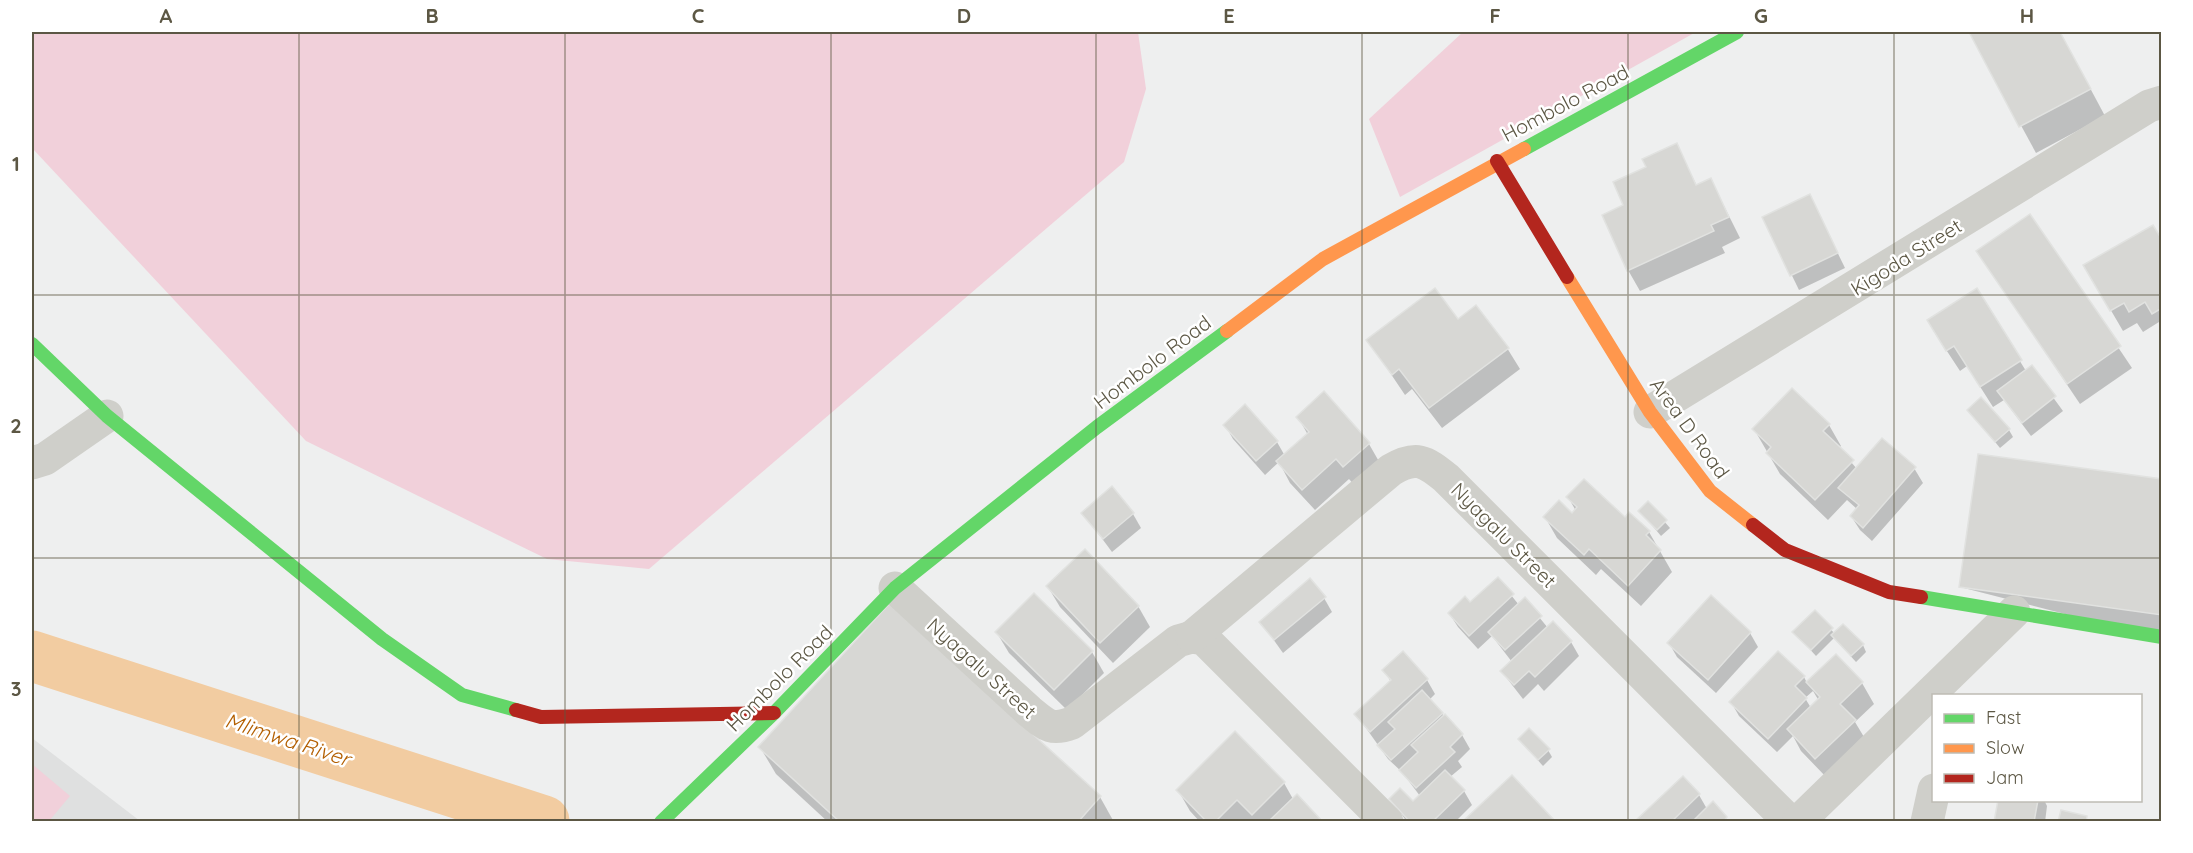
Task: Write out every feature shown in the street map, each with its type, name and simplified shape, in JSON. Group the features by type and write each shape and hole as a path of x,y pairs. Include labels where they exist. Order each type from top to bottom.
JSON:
{"street":[{"name":"Hombolo Road","path":"661,822 774,713 895,588 1097,428 1323,259 1497,161 1737,32"},
{"name":"Kigoda Street","path":"1650,412 2149,106 2162,102"},
{"name":"Area D Road","path":"1497,161 1650,412 1710,491 1785,550 1889,592 2162,637"},
{"path":"32,344 107,416 382,639 462,695 541,717 774,713"},
{"path":"32,463 45,459 107,416"},
{"name":"Nyagalu Street","path":"895,588 1029,711 1046,725 1058,728 1072,723 1178,641 1192,637 1391,470 1403,462 1427,463 1446,478 1790,822"},
{"path":"1942,694 1957,681 2014,612"},
{"path":"1192,637 1204,639 1216,648 1387,822"},
{"path":"1798,822 1932,703"},
{"path":"1928,822 1932,801"}],"shaded area":[{"path":"32,32 1138,32 1146,89 1124,162 649,569 547,559 306,441 32,148"},
{"path":"1463,32 1696,32 1400,197 1369,119"},
{"path":"32,738 140,821 32,821"},
{"path":"32,764 70,796 49,821 32,821"}],"building":[{"path":"1969,32 2060,32 2091,89 2019,127"},
{"path":"1677,143 1696,185 1711,178 1729,217 1711,225 1714,231 1627,271 1602,215 1623,205 1613,182 1646,167 1642,159"},
{"path":"1810,194 1838,253 1790,276 1762,217"},
{"path":"2030,214 2121,346 2067,384 1976,251"},
{"path":"2153,225 2159,235 2162,233 2162,308 2152,314 2145,302 2129,312 2124,303 2110,311 2083,265"},
{"path":"1435,288 1458,319 1476,305 1509,348 1429,408 1399,369 1392,375 1366,340"},
{"path":"1977,288 2022,360 1980,387 1954,346 1946,351 1927,320"},
{"path":"2032,365 2056,396 2022,423 1997,391"},
{"path":"1792,388 1830,424 1823,431 1854,460 1815,500 1766,453 1771,447 1752,429"},
{"path":"1324,391 1370,443 1343,467 1336,459 1302,490 1276,461 1309,432 1296,417"},
{"path":"1981,397 2010,429 1995,442 1967,410"},
{"path":"1245,404 1278,441 1256,461 1223,425"},
{"path":"1882,438 1916,467 1863,528 1850,516 1859,505 1838,488"},
{"path":"1978,454 2162,479 2162,615 1959,587"},
{"path":"1584,479 1625,517 1629,512 1650,531 1646,535 1661,550 1628,586 1589,549 1584,555 1543,517 1559,500 1572,513 1577,507 1566,497"},
{"path":"1112,486 1134,513 1103,539 1081,513"},
{"path":"1648,501 1667,520 1657,530 1638,511"},
{"path":"1085,549 1139,606 1100,643 1046,586"},
{"path":"1498,577 1514,594 1469,636 1448,613 1465,596 1470,602"},
{"path":"1310,578 1326,597 1274,640 1259,622"},
{"path":"1034,593 1093,651 1054,690 995,632"},
{"path":"1711,595 1751,632 1708,680 1667,643"},
{"path":"1525,597 1542,616 1505,650 1488,632"},
{"path":"889,604 1101,796 1078,822 840,822 758,747"},
{"path":"1815,610 1833,628 1811,650 1792,632"},
{"path":"1553,621 1572,641 1535,677 1529,671 1514,685 1500,671"},
{"path":"1843,624 1864,644 1851,656 1831,635"},
{"path":"1403,651 1428,679 1370,732 1354,714 1391,680 1382,670"},
{"path":"1778,651 1805,676 1795,686 1807,698 1768,739 1729,702"},
{"path":"1836,654 1863,682 1840,704 1856,720 1815,759 1787,729 1820,697 1806,682"},
{"path":"1422,690 1443,713 1391,760 1377,745 1395,729 1388,722"},
{"path":"1445,714 1463,734 1450,747 1455,752 1416,788 1399,770 1418,752 1411,745"},
{"path":"1529,728 1550,749 1538,760 1518,739"},
{"path":"1235,731 1285,782 1252,815 1237,800 1215,822 1207,822 1176,790"},
{"path":"1445,770 1465,790 1432,822 1410,822 1389,799 1400,788 1413,801"},
{"path":"1512,775 1556,822 1462,822"},
{"path":"1683,776 1700,794 1671,822 1634,822"},
{"path":"1297,794 1323,822 1268,822"},
{"path":"1713,801 1727,817 1723,822 1692,822"},
{"path":"1998,802 2038,802 2034,822 1994,822"},
{"path":"2061,810 2087,816 2086,822 2058,822"}],"waterway":[{"name":"Mlimwa River","path":"32,656 544,821"}],"traffic: fast":[{"path":"1524,149 1737,32"},
{"path":"661,822 774,713 895,588 1097,427 1227,331"},
{"path":"32,344 107,416 382,639 462,695 516,710"},
{"path":"1921,597 2162,637"}],"traffic: slow":[{"path":"1227,331 1323,259 1524,149"},
{"path":"1567,277 1650,412 1710,491 1753,525"}],"traffic: jam":[{"path":"1497,161 1567,277"},
{"path":"1753,525 1785,550 1889,592 1921,597"},
{"path":"516,710 541,717 774,713"}]}
